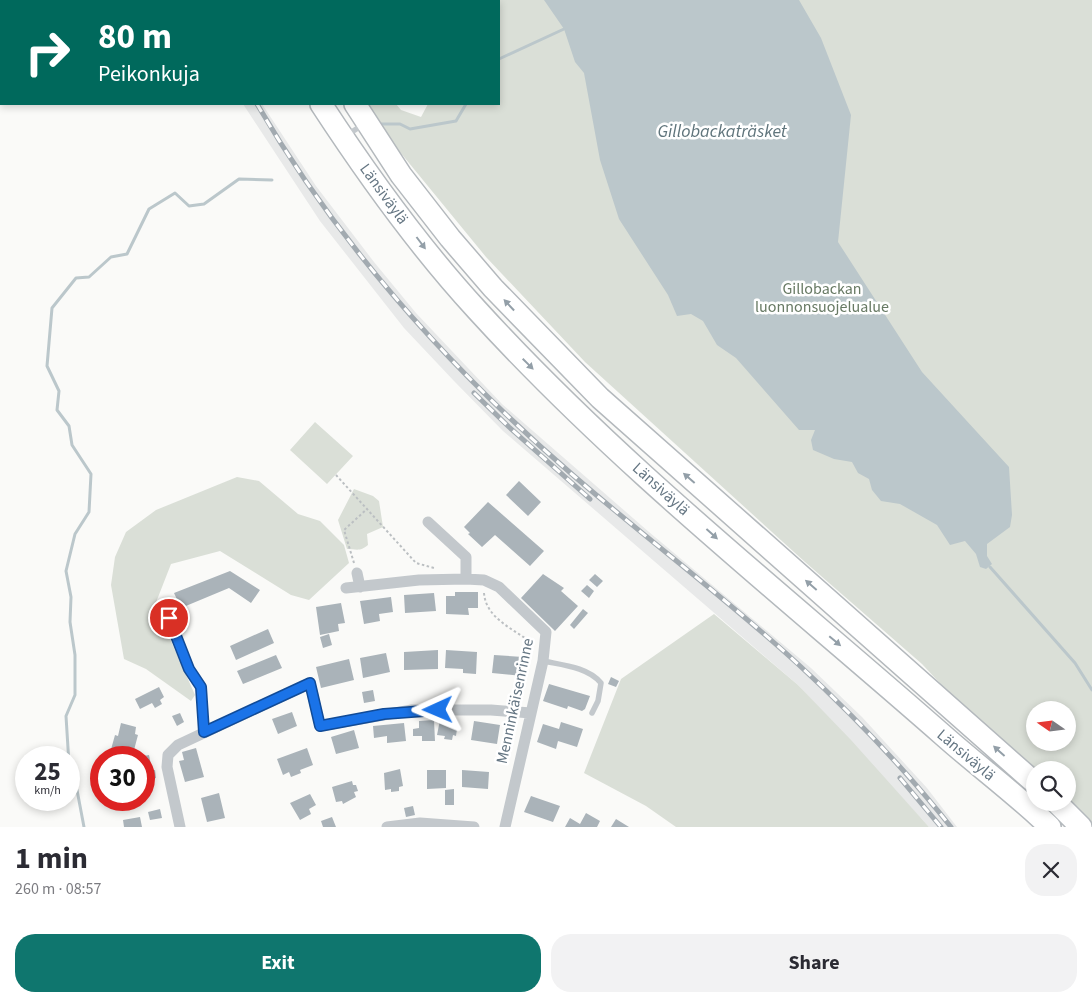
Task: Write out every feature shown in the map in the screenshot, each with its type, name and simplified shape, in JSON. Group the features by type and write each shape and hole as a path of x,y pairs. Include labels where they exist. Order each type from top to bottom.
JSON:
{"highway":[{"name":"Länsiväylä","path":"322,105 343,138 430,255 522,358 586,421 785,599 1050,827"},
{"name":"Länsiväylä","path":"355,105 401,175 450,238 500,295 600,398 1026,775"},
{"path":"1065,811 1081,827"}],"street":[{"path":"428,522 466,557 466,579"},
{"path":"358,572 360,587"},
{"name":"Menninkäisenrinne","path":"346,588 419,580 484,580 500,587 544,628 546,638 544,661 505,827"},
{"path":"180,827 167,767 168,755 178,745 310,683 320,726 412,710 491,710 531,713"},
{"path":"386,827 420,823 474,827"}],"lane":[{"path":"343,138 367,123"},
{"path":"169,618 189,669 201,687 204,732"},
{"path":"544,661 580,670 596,677 601,683 600,692 592,713"}],"path":[{"path":"336,475 416,563 437,568"},
{"path":"358,572 344,530 367,509"},
{"path":"484,580 484,595 488,608 514,632 536,647"}],"shaded area":[{"path":"244,105 263,105 316,186 374,262 416,313 502,404 649,532 811,668 862,717 927,788 957,827 929,827 798,685 503,431 404,328 320,221"}],"green space":[{"name":"Gillobackan luonnonsuojelualue","path":"500,0 1092,0 1092,827 1089,827 1076,811 1076,761 1026,761 1026,763 976,722 922,664 805,562 585,362 486,257 391,141 369,105 397,105 401,110 421,117 427,105 500,105"},
{"path":"315,422 353,456 327,484 290,450"},
{"path":"237,477 259,481 298,514 320,521 344,545 349,563 309,600 291,595 220,551 171,564 155,605 195,695 191,701 146,669 124,659 111,585 115,557 126,532 156,510"},
{"path":"354,489 373,496 379,501 383,527 367,534 368,545 358,550 347,549 338,520"},
{"path":"714,614 798,685 851,740 929,827 676,827 646,806 584,773 621,679"}],"water":[{"name":"Gillobackaträsket","path":"544,0 799,0 821,38 851,115 838,242 922,372 1009,467 1012,515 1010,527 987,544 987,556 992,564 986,569 980,567 976,554 965,541 950,545 937,525 900,504 881,501 872,490 869,479 858,473 852,462 834,459 813,450 811,440 815,430 799,430 736,358 717,345 703,321 691,314 677,316 668,295 619,219 600,160 584,73 575,62 564,29"}],"building":[{"path":"519,481 541,502 528,516 506,495"},
{"path":"488,502 544,551 530,566 495,535 482,547 468,534 470,533 464,527"},
{"path":"230,571 260,590 251,603 229,588 181,608 174,593"},
{"path":"543,574 564,588 561,591 578,606 555,631 521,598"},
{"path":"595,574 603,581 597,587 589,580"},
{"path":"587,585 594,591 589,598 581,591"},
{"path":"455,592 478,592 478,608 468,608 469,615 446,614 446,596 455,596"},
{"path":"434,593 436,611 405,613 404,595"},
{"path":"391,597 393,612 379,614 380,621 364,624 360,601"},
{"path":"341,603 345,623 338,624 339,631 320,635 316,607"},
{"path":"583,609 588,613 574,629 570,625"},
{"path":"268,629 274,643 236,660 230,646"},
{"path":"329,634 332,645 323,648 320,637"},
{"path":"438,650 438,669 404,670 404,652"},
{"path":"446,650 477,652 476,674 463,673 463,669 445,668"},
{"path":"386,653 390,672 363,678 360,658"},
{"path":"276,655 282,668 243,684 237,671"},
{"path":"494,655 523,657 522,676 492,673"},
{"path":"349,659 354,680 321,688 316,667"},
{"path":"611,677 619,681 616,687 608,684"},
{"path":"549,684 590,696 585,709 582,711 568,706 567,709 543,701"},
{"path":"159,687 164,697 160,700 162,704 155,708 152,703 140,709 135,699"},
{"path":"373,690 375,701 364,703 362,692"},
{"path":"292,712 297,726 278,734 272,719"},
{"path":"180,713 184,722 177,726 172,716"},
{"path":"446,717 453,718 452,722 458,722 456,736 453,735 452,740 444,739 445,736 437,735 440,720 446,721"},
{"path":"434,720 435,741 422,741 422,736 413,736 413,729 419,728 419,721"},
{"path":"474,721 500,725 497,744 471,740"},
{"path":"561,722 583,729 577,747 558,741 556,749 537,742 543,724 559,729"},
{"path":"121,723 136,727 135,734 138,735 135,746 112,746 115,735 118,736"},
{"path":"404,723 406,741 387,743 387,736 374,738 373,726"},
{"path":"354,730 359,748 336,754 331,737"},
{"path":"196,748 204,777 185,782 179,761 184,760 182,752"},
{"path":"307,748 313,765 300,770 301,773 291,777 289,772 283,775 277,759"},
{"path":"400,769 403,786 399,787 399,791 391,792 391,789 385,790 384,773"},
{"path":"427,770 446,770 446,788 427,789"},
{"path":"462,770 489,772 488,789 462,787"},
{"path":"352,781 358,791 354,792 356,797 343,804 342,801 336,802 332,787"},
{"path":"454,789 454,805 445,805 445,790"},
{"path":"219,793 225,818 207,822 201,798"},
{"path":"310,794 316,805 309,809 311,814 300,820 290,803"},
{"path":"531,796 560,806 553,822 524,812"},
{"path":"413,806 415,815 406,817 404,808"},
{"path":"160,809 162,818 150,820 148,812"},
{"path":"586,813 600,821 597,827 565,827 570,818 580,824"},
{"path":"140,817 142,827 124,827 123,820"},
{"path":"332,817 336,827 323,827 321,821"},
{"path":"616,819 629,827 611,827"}],"waterway":[{"path":"500,59 564,29"},
{"path":"381,124 400,124 410,129 456,121 465,105"},
{"path":"68,746 66,716 75,695 75,655 70,622 71,597 66,571 75,534 89,512 91,474 72,445 69,426 57,410 59,391 47,366 52,308 76,278 89,277 111,257 127,254 149,209 175,193 189,206 204,204 239,179 272,180"},
{"path":"990,567 1075,663 1092,690"},
{"path":"80,806 84,827"}],"railway":[{"path":"258,105 289,156 324,207 361,256 441,349 484,393 574,476 799,665 878,743 951,827"},
{"path":"474,393 590,499"},
{"path":"900,778 941,827"}],"route":[{"path":"169,618 189,669 201,687 204,732 228,719 310,683 320,726 412,710 438,710"}]}
